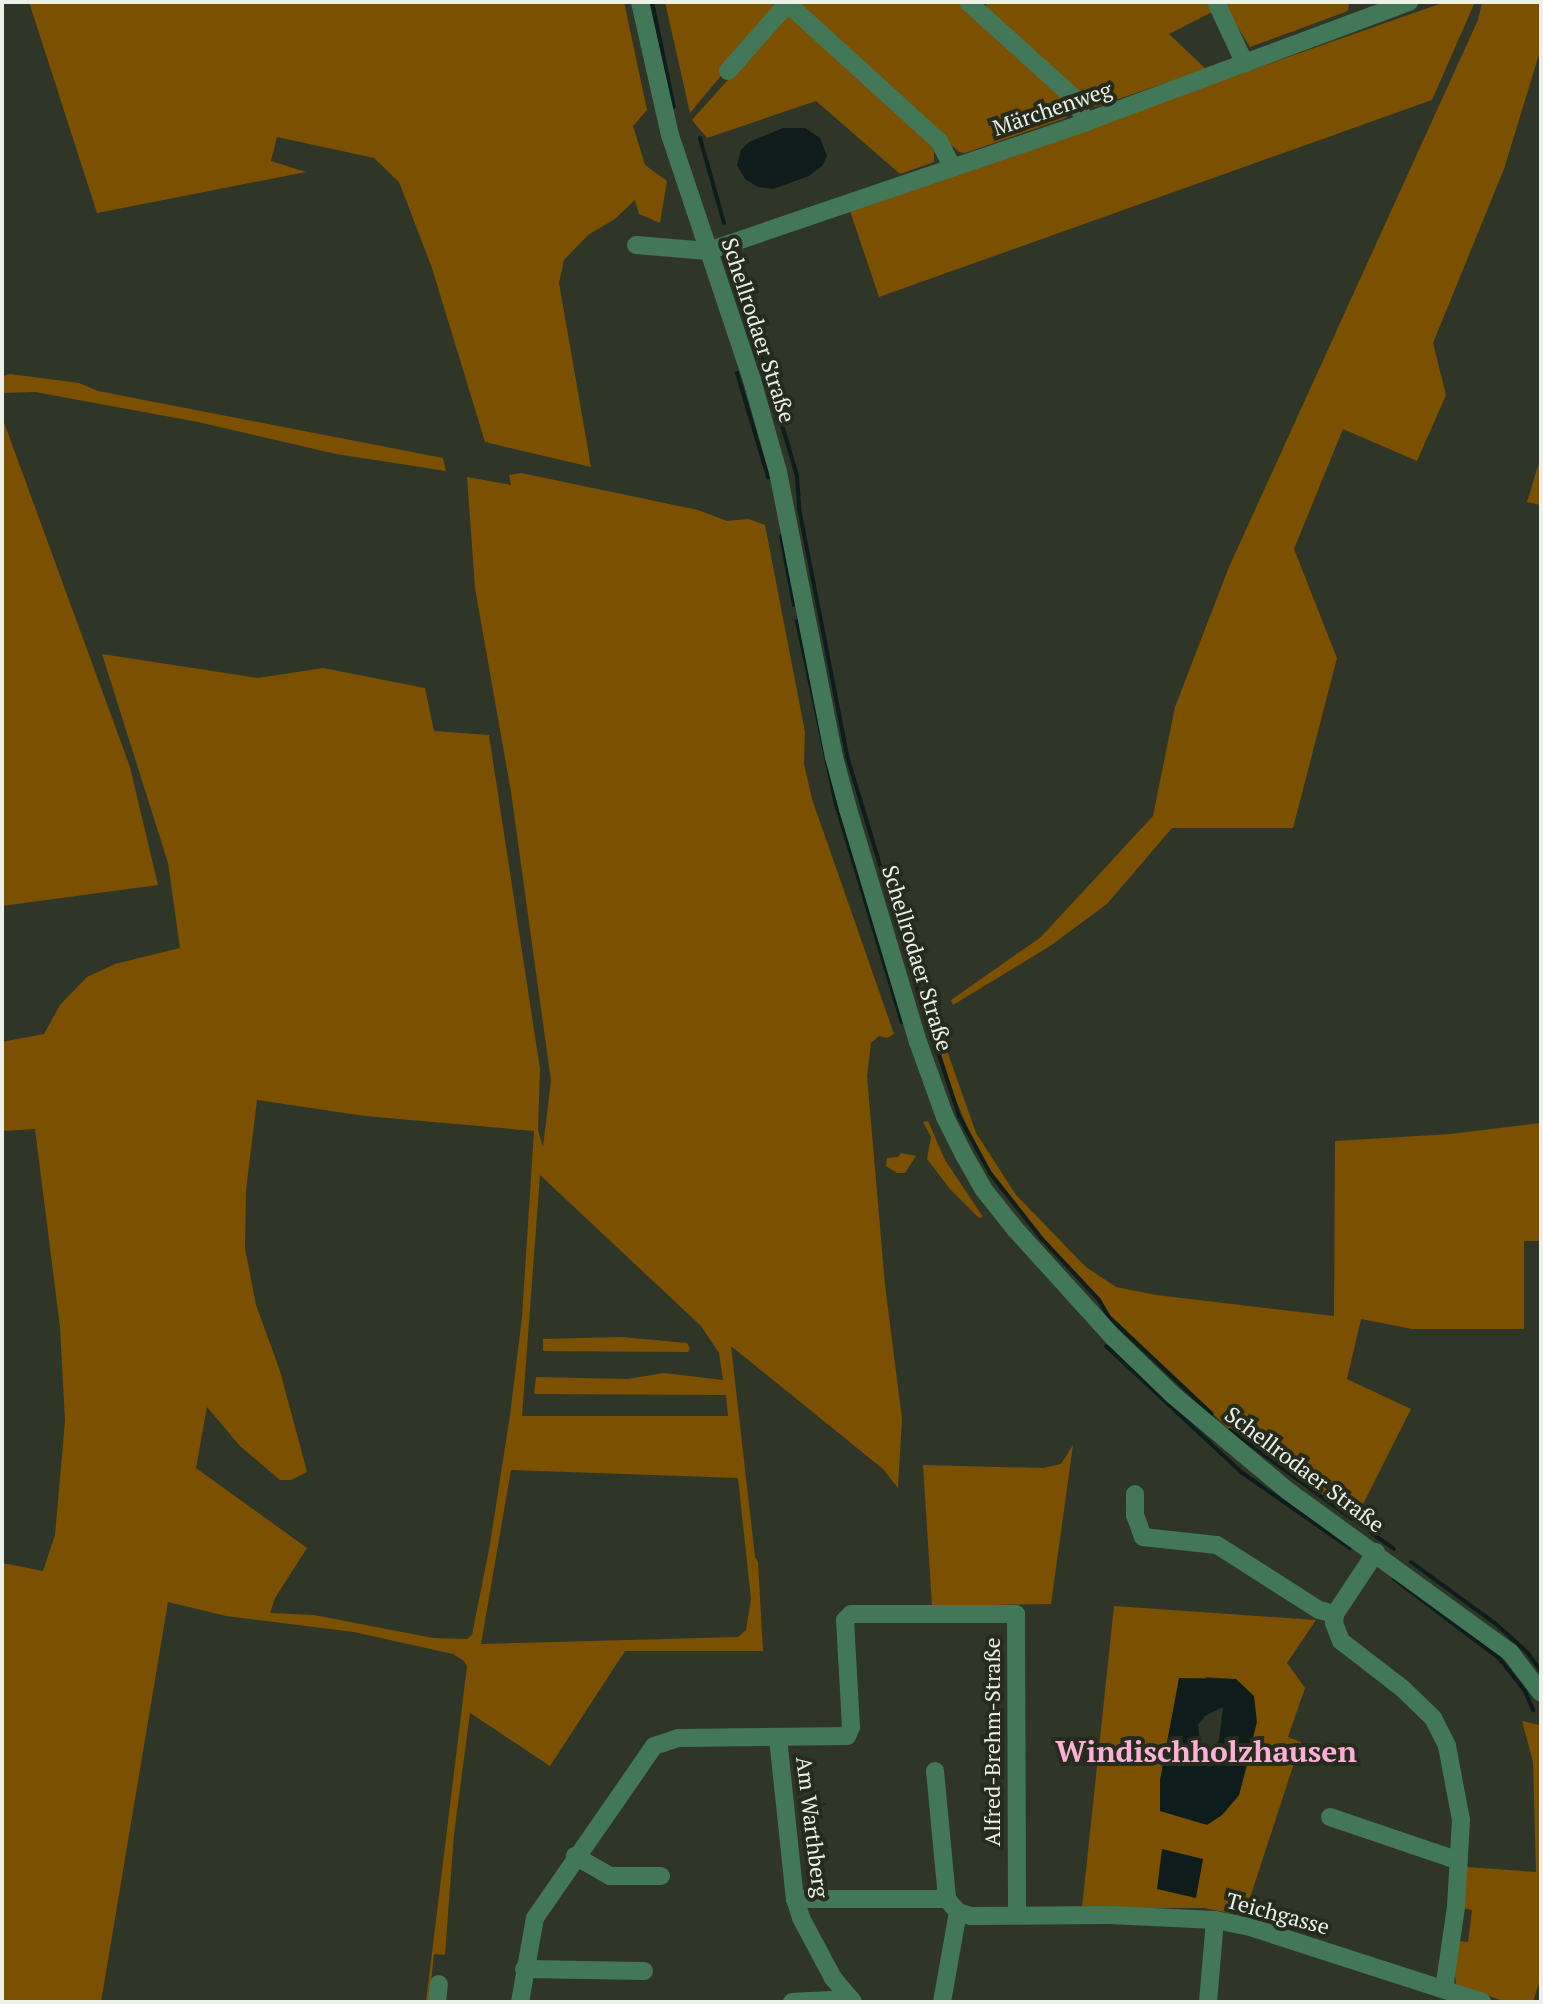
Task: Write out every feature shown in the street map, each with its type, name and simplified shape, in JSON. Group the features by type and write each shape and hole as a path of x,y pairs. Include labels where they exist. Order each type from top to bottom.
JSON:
{"street":[{"name":"Schellrodaer Straße","path":"640,2 670,135 778,472 834,757 848,809 918,1042 958,1142 984,1190 1015,1229 1113,1337 1217,1435 1510,1652 1541,1693"},
{"path":"1216,2 1245,64"},
{"name":"Märchenweg","path":"708,251 1086,122 1245,64 1360,10 1409,2"},
{"path":"728,71 787,3 939,141 953,168"},
{"path":"971,3 1073,97 1086,122"},
{"path":"636,245 708,251"},
{"path":"1135,1494 1135,1515 1143,1537 1217,1545 1319,1610 1335,1614"},
{"path":"1376,1552 1335,1614 1336,1632 1341,1641 1403,1689 1433,1718 1441,1732 1457,1785 1461,1820 1444,1989"},
{"name":"Alfred-Brehm-Straße","path":"520,2002 531,1926 575,1856 654,1746 678,1738 847,1736 851,1727 845,1620 848,1615 1016,1614 1017,1914"},
{"name":"Am Warthberg","path":"778,1738 795,1899 801,1918 833,1978 852,2000"},
{"path":"935,1771 953,1906 942,2002"},
{"path":"1330,1817 1459,1861"},
{"path":"575,1856 610,1876 661,1876"},
{"name":"Teichgasse","path":"795,1899 953,1906 971,1916 1017,1914 1215,1920 1247,1926 1482,2002"},
{"path":"1208,2002 1215,1920"},
{"path":"524,1969 644,1971"},
{"path":"792,2002 852,2000"}],"shaded area":[{"path":"29,2 624,2 647,110 633,126 645,165 667,181 660,223 639,214 635,200 615,219 588,235 564,260 559,283 591,467 485,442 432,268 399,182 374,158 277,137 271,161 306,172 97,213"},
{"path":"665,2 773,2 778,7 690,113"},
{"path":"800,2 958,2 1066,99 1068,114 1066,118 965,153 959,152 797,6"},
{"path":"985,2 1209,2 1214,11 1169,34 1206,69 1095,107 989,13"},
{"path":"1222,2 1349,4 1348,11 1250,47"},
{"path":"1445,2 1475,2 1432,100 879,297 850,211"},
{"path":"1482,2 1541,2 1541,48 1504,169 1433,343 1446,395 1417,461 1343,429 1294,549 1337,658 1293,828 1172,828 1107,904 1050,946 953,1005 951,1000 1041,937 1153,816 1175,707 1229,567 1478,20"},
{"path":"787,14 929,141 934,151 934,162 900,174 816,101 707,138 692,120"},
{"path":"783,128 805,128 820,138 827,156 822,166 809,176 773,189 758,187 745,179 737,165 741,150 749,142"},
{"path":"10,374 79,383 98,391 443,458 446,471 336,454 198,422 35,392 2,393 2,376"},
{"path":"2,417 130,767 158,885 2,906"},
{"path":"1541,456 1541,505 1527,502"},
{"path":"521,473 698,510 727,521 749,519 765,525 805,732 804,764 812,799 894,1034 887,1038 879,1036 871,1043 867,1076 885,1285 902,1419 898,1488 883,1469 731,1346 758,1562 763,1651 625,1651 550,1766 470,1713 454,1834 445,1955 434,1954 429,2002 426,2002 467,1666 464,1661 453,1654 354,1632 226,1616 168,1602 101,2002 2,2002 2,1563 43,1571 55,1535 65,1421 60,1327 35,1129 2,1131 2,1042 44,1034 60,1005 87,977 115,964 180,948 168,863 102,654 258,678 323,668 425,688 434,731 489,735 540,1069 538,1130 543,1147 551,1081 511,792 475,588 467,477 511,485 509,475","holes":["257,1100 365,1116 534,1131 522,1317 510,1415 490,1544 472,1635 467,1639 433,1638 314,1615 270,1613 275,1598 307,1548 196,1468 207,1407 240,1446 280,1480 291,1480 307,1472 280,1371 256,1305 245,1248 246,1190","540,1175 701,1326 719,1353 723,1380 664,1373 628,1379 536,1377 534,1394 726,1395 728,1416 522,1416","511,1470 738,1478 751,1599 746,1630 738,1637 481,1644"]},
{"path":"929,1021 938,1025 976,1133 1016,1195 1086,1267 1116,1287 1156,1295 1334,1316 1335,1141 1451,1134 1541,1123 1541,1241 1524,1241 1524,1329 1412,1329 1361,1319 1347,1379 1411,1409 1355,1520 1230,1430 1110,1316 1100,1299 1043,1238 991,1173 975,1145 948,1081"},
{"path":"928,1121 945,1160 983,1217 979,1218 950,1189 927,1159 931,1137 923,1122"},
{"path":"901,1153 916,1156 905,1173 897,1173 886,1166 887,1158 898,1157"},
{"path":"621,1337 687,1343 690,1348 688,1352 543,1351 543,1339"},
{"path":"1073,1445 1051,1604 932,1606 923,1465 1043,1468 1061,1464"},
{"path":"1114,1606 1316,1620 1287,1663 1305,1688 1288,1737 1301,1742 1244,1916 1204,1908 1082,1908","holes":["1206,1677 1236,1679 1248,1763 1239,1795 1222,1815 1160,1780"]},
{"path":"1179,1678 1236,1679 1254,1696 1257,1722 1239,1795 1222,1815 1207,1825 1160,1811 1160,1780","holes":["1223,1707 1219,1740 1210,1754 1201,1750 1198,1725 1205,1716"]},
{"path":"1522,1721 1540,1725 1541,1734 1541,1977 1533,2002 1507,2002 1456,1984 1455,1975 1458,1941 1468,1942 1472,1910 1462,1908 1467,1867 1536,1872 1533,1762"},
{"path":"1162,1849 1203,1859 1196,1898 1157,1889"}],"waterway":[{"path":"652,2 674,107"},
{"path":"700,138 724,223"},
{"path":"734,263 797,476 799,508 847,756 922,1005"},
{"path":"737,373 768,477"},
{"path":"781,536 794,605"},
{"path":"797,621 836,804 902,1022"},
{"path":"928,1021 959,1116 990,1173 1042,1239 1099,1300 1109,1317 1212,1414"},
{"path":"1106,1346 1241,1472 1350,1548"},
{"path":"1230,1430 1352,1519"},
{"path":"1370,1532 1394,1549"},
{"path":"1411,1562 1496,1624 1527,1652 1541,1671"},
{"path":"1394,1579 1499,1658 1525,1691 1533,1710"}],"district":[{"name":"Windischholzhausen","path":"1206,1751"}]}
